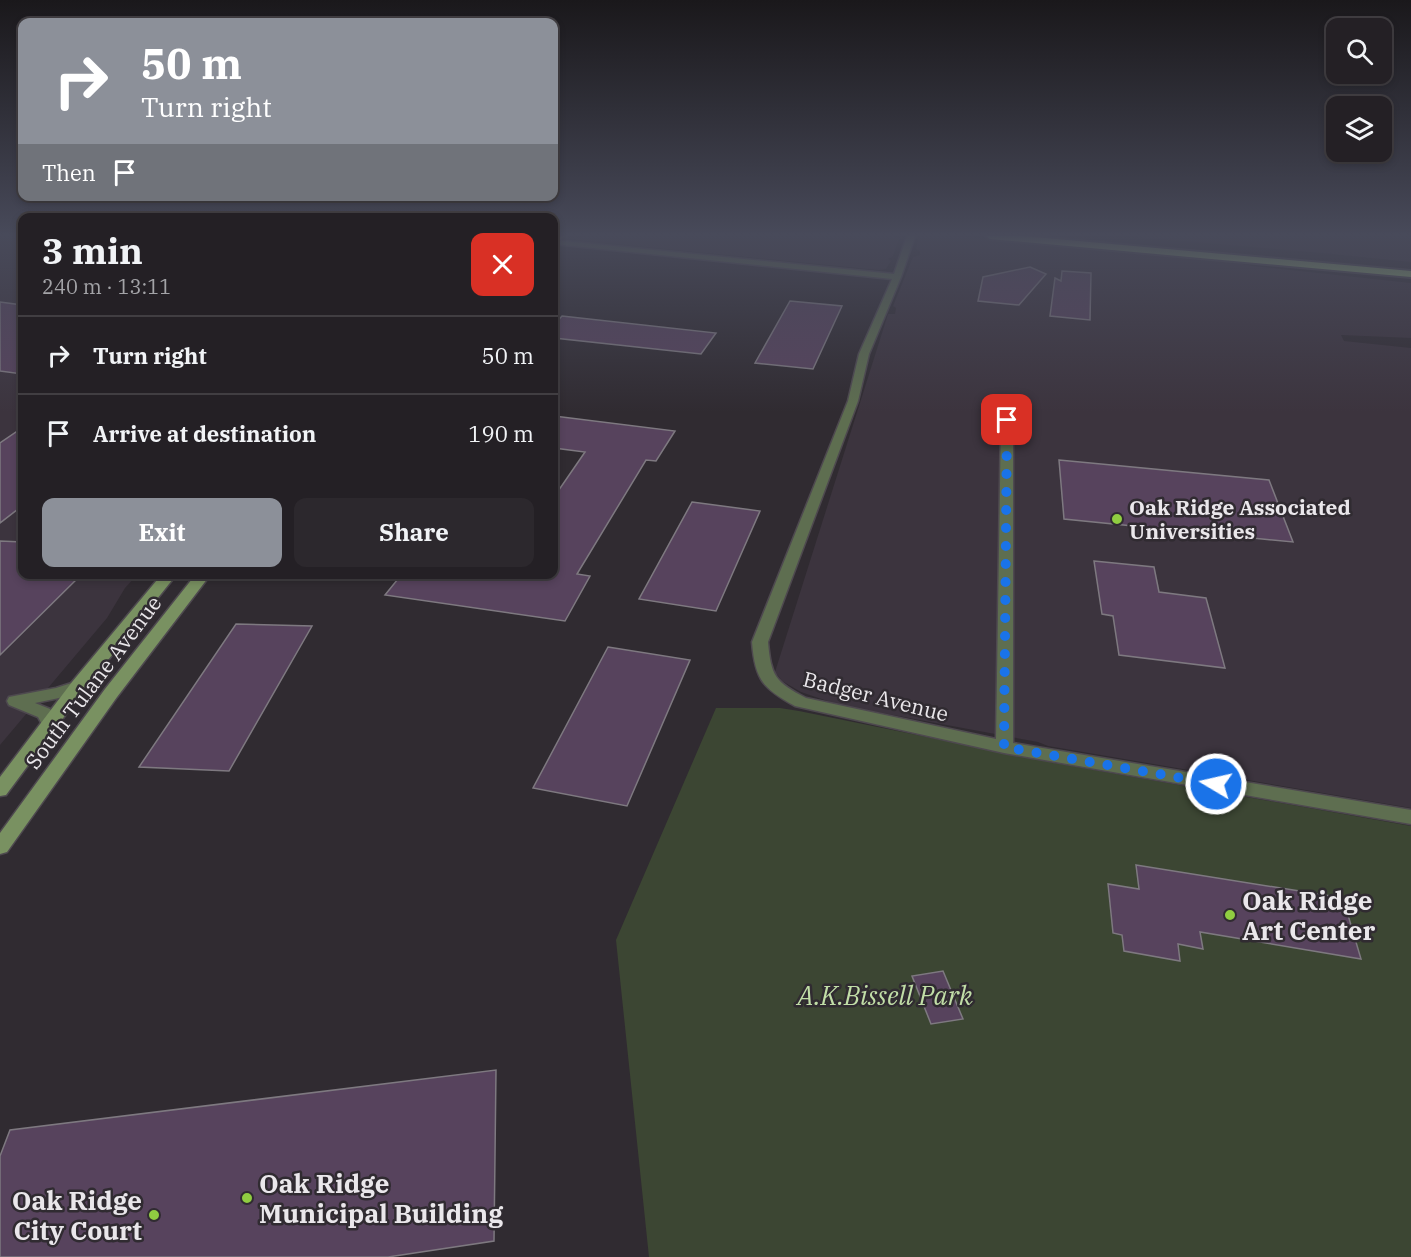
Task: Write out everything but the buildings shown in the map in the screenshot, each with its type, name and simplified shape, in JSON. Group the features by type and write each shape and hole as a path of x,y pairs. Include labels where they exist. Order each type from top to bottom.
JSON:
{"main road":[{"name":"South Tulane Avenue","path":"0,790 78,686 166,579"},
{"name":"South Tulane Avenue","path":"0,847 104,701 200,579"}],"street":[{"name":"Badger Avenue","path":"889,295 864,354 853,401 760,642 762,670 772,687 801,702 1004,747 1411,817"},
{"path":"1004,747 1007,420"},
{"path":"50,724 44,713 15,701 59,693 78,686"}],"shaded area":[{"path":"0,295 18,295 18,579 133,579 125,588 107,618 0,745"},
{"name":"Oak Ridge Associated Universities","path":"898,295 1411,295 1411,338 1341,335 1344,341 1411,348 1411,808 1048,746 1038,742 839,705 801,692 782,681 775,672 888,314 895,314 896,308 893,306"}],"green space":[{"name":"A.K.Bissell Park","path":"716,708 780,708 799,711 1055,763 1411,826 1411,1257 649,1257 616,940"}],"place":[{"name":"Oak Ridge Associated Universities","path":"1117,519"},
{"name":"Oak Ridge Art Center","path":"1230,915"},
{"name":"Oak Ridge Municipal Building","path":"247,1198"},
{"name":"Oak Ridge City Court","path":"154,1215"}],"route":[{"path":"1007,420 1004,747 1216,784"}]}
